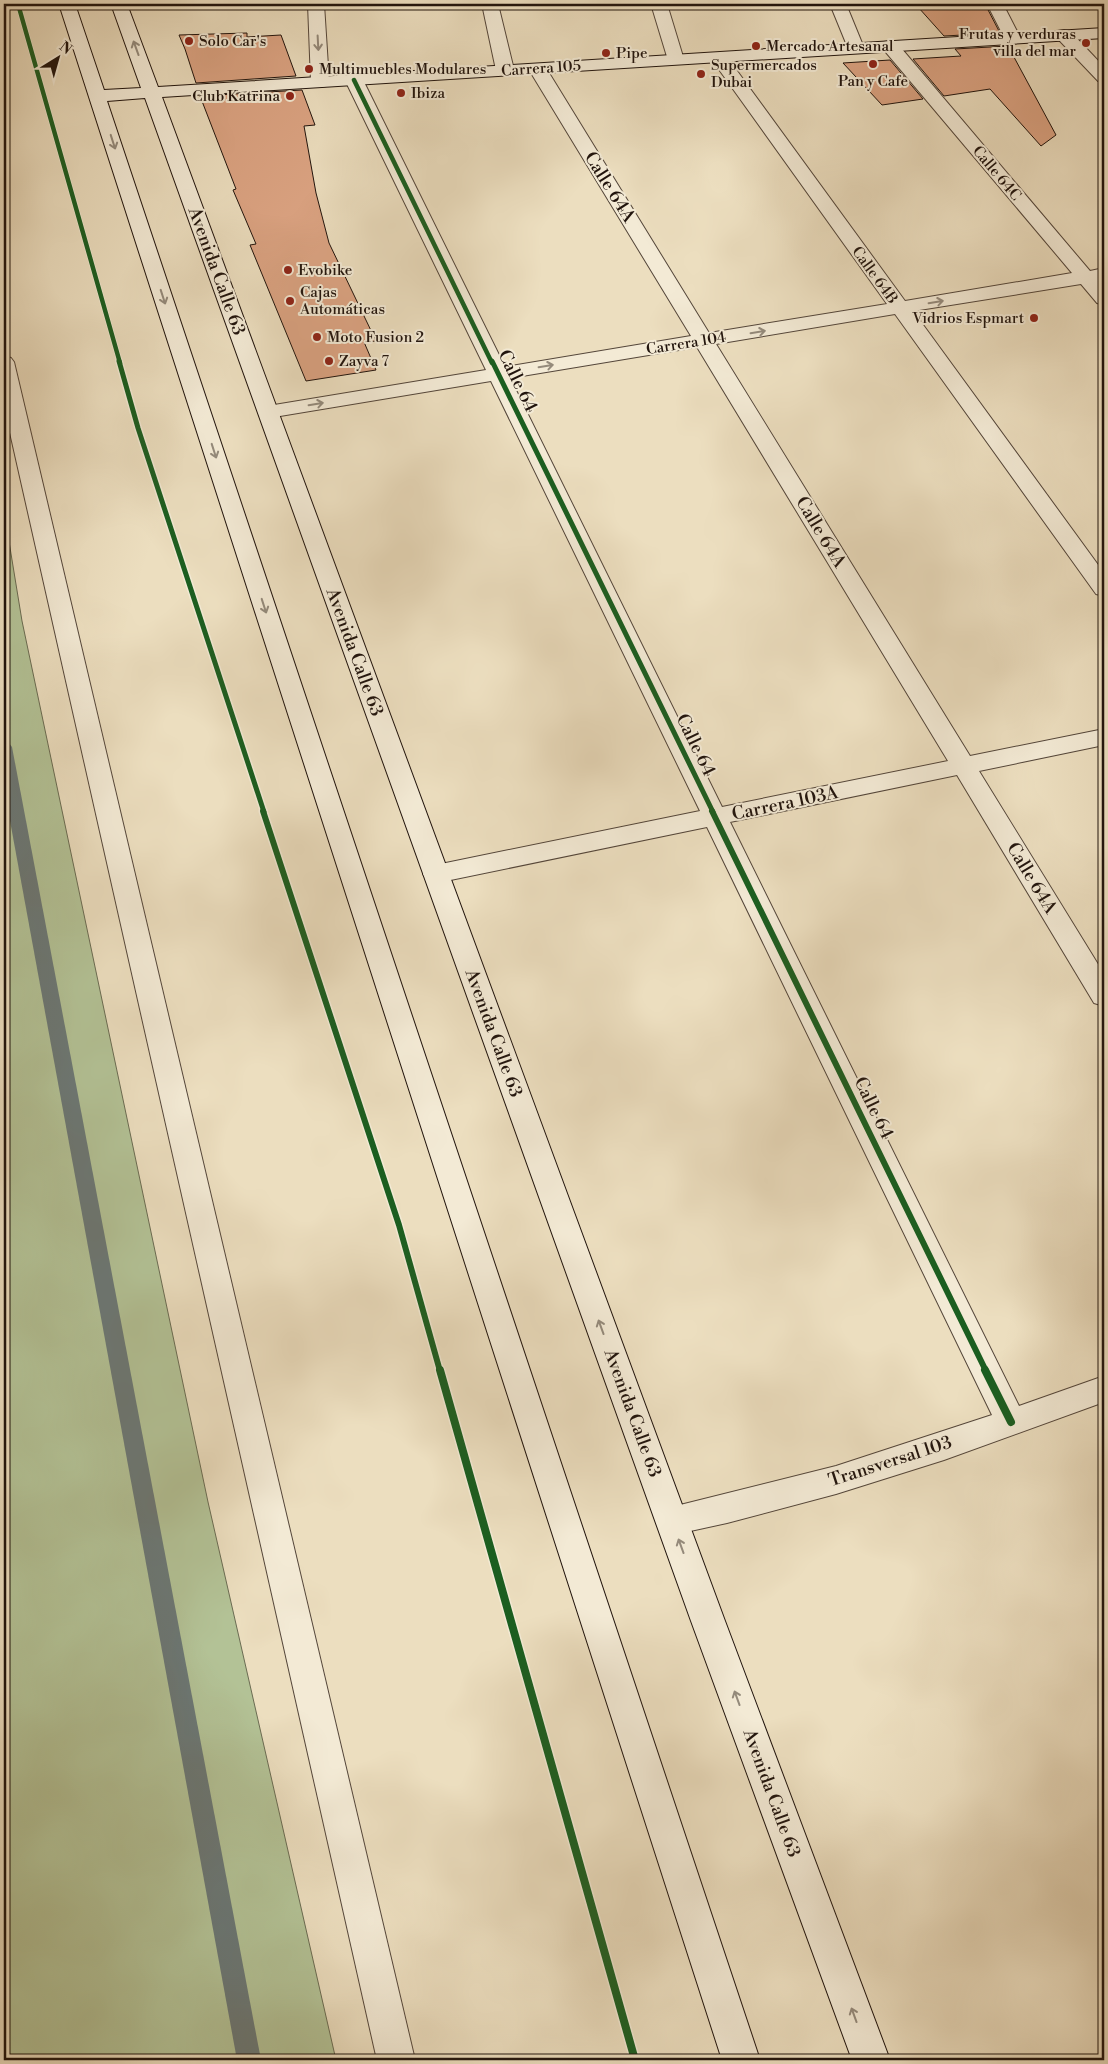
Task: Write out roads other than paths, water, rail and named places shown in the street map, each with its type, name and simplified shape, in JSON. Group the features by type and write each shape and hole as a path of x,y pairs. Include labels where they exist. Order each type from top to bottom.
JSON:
{"street":[{"path":"67,4 741,2060"},
{"name":"Avenida Calle 63","path":"119,4 871,2060"},
{"path":"316,4 320,82"},
{"path":"490,4 504,70"},
{"path":"659,4 676,60"},
{"path":"838,4 856,48"},
{"path":"995,4 1013,38"},
{"name":"Carrera 105","path":"98,96 1104,33"},
{"path":"1064,36 1104,77"},
{"name":"Calle 64C","path":"890,46 1095,276 1104,299"},
{"name":"Calle 64B","path":"718,57 1104,589"},
{"name":"Calle 64A","path":"538,68 1104,996"},
{"name":"Calle 64","path":"354,80 1011,1422"},
{"name":"Carrera 104","path":"268,412 1095,276"},
{"path":"4,362 396,2060"},
{"name":"Carrera 103A","path":"436,874 1104,737"},
{"name":"Transversal 103","path":"672,1520 721,1511 850,1475 1104,1389"}],"waterway":[{"path":"4,747 249,2060"}],"place":[{"name":"Solo Car's","path":"189,41"},
{"name":"Frutas y verduras villa del mar","path":"1086,43"},
{"name":"Mercado Artesanal","path":"756,46"},
{"name":"Pipe","path":"606,53"},
{"name":"Pan y Cafe","path":"873,64"},
{"name":"Multimuebles Modulares","path":"309,69"},
{"name":"Supermercados Dubai","path":"701,74"},
{"name":"Ibiza","path":"401,93"},
{"name":"Club Katrina","path":"290,96"},
{"name":"Evobike","path":"288,270"},
{"name":"Cajas Automáticas","path":"290,301"},
{"name":"Vidrios Espmart","path":"1034,318"},
{"name":"Moto Fusion 2","path":"317,337"},
{"name":"Zayva 7","path":"329,361"}]}
